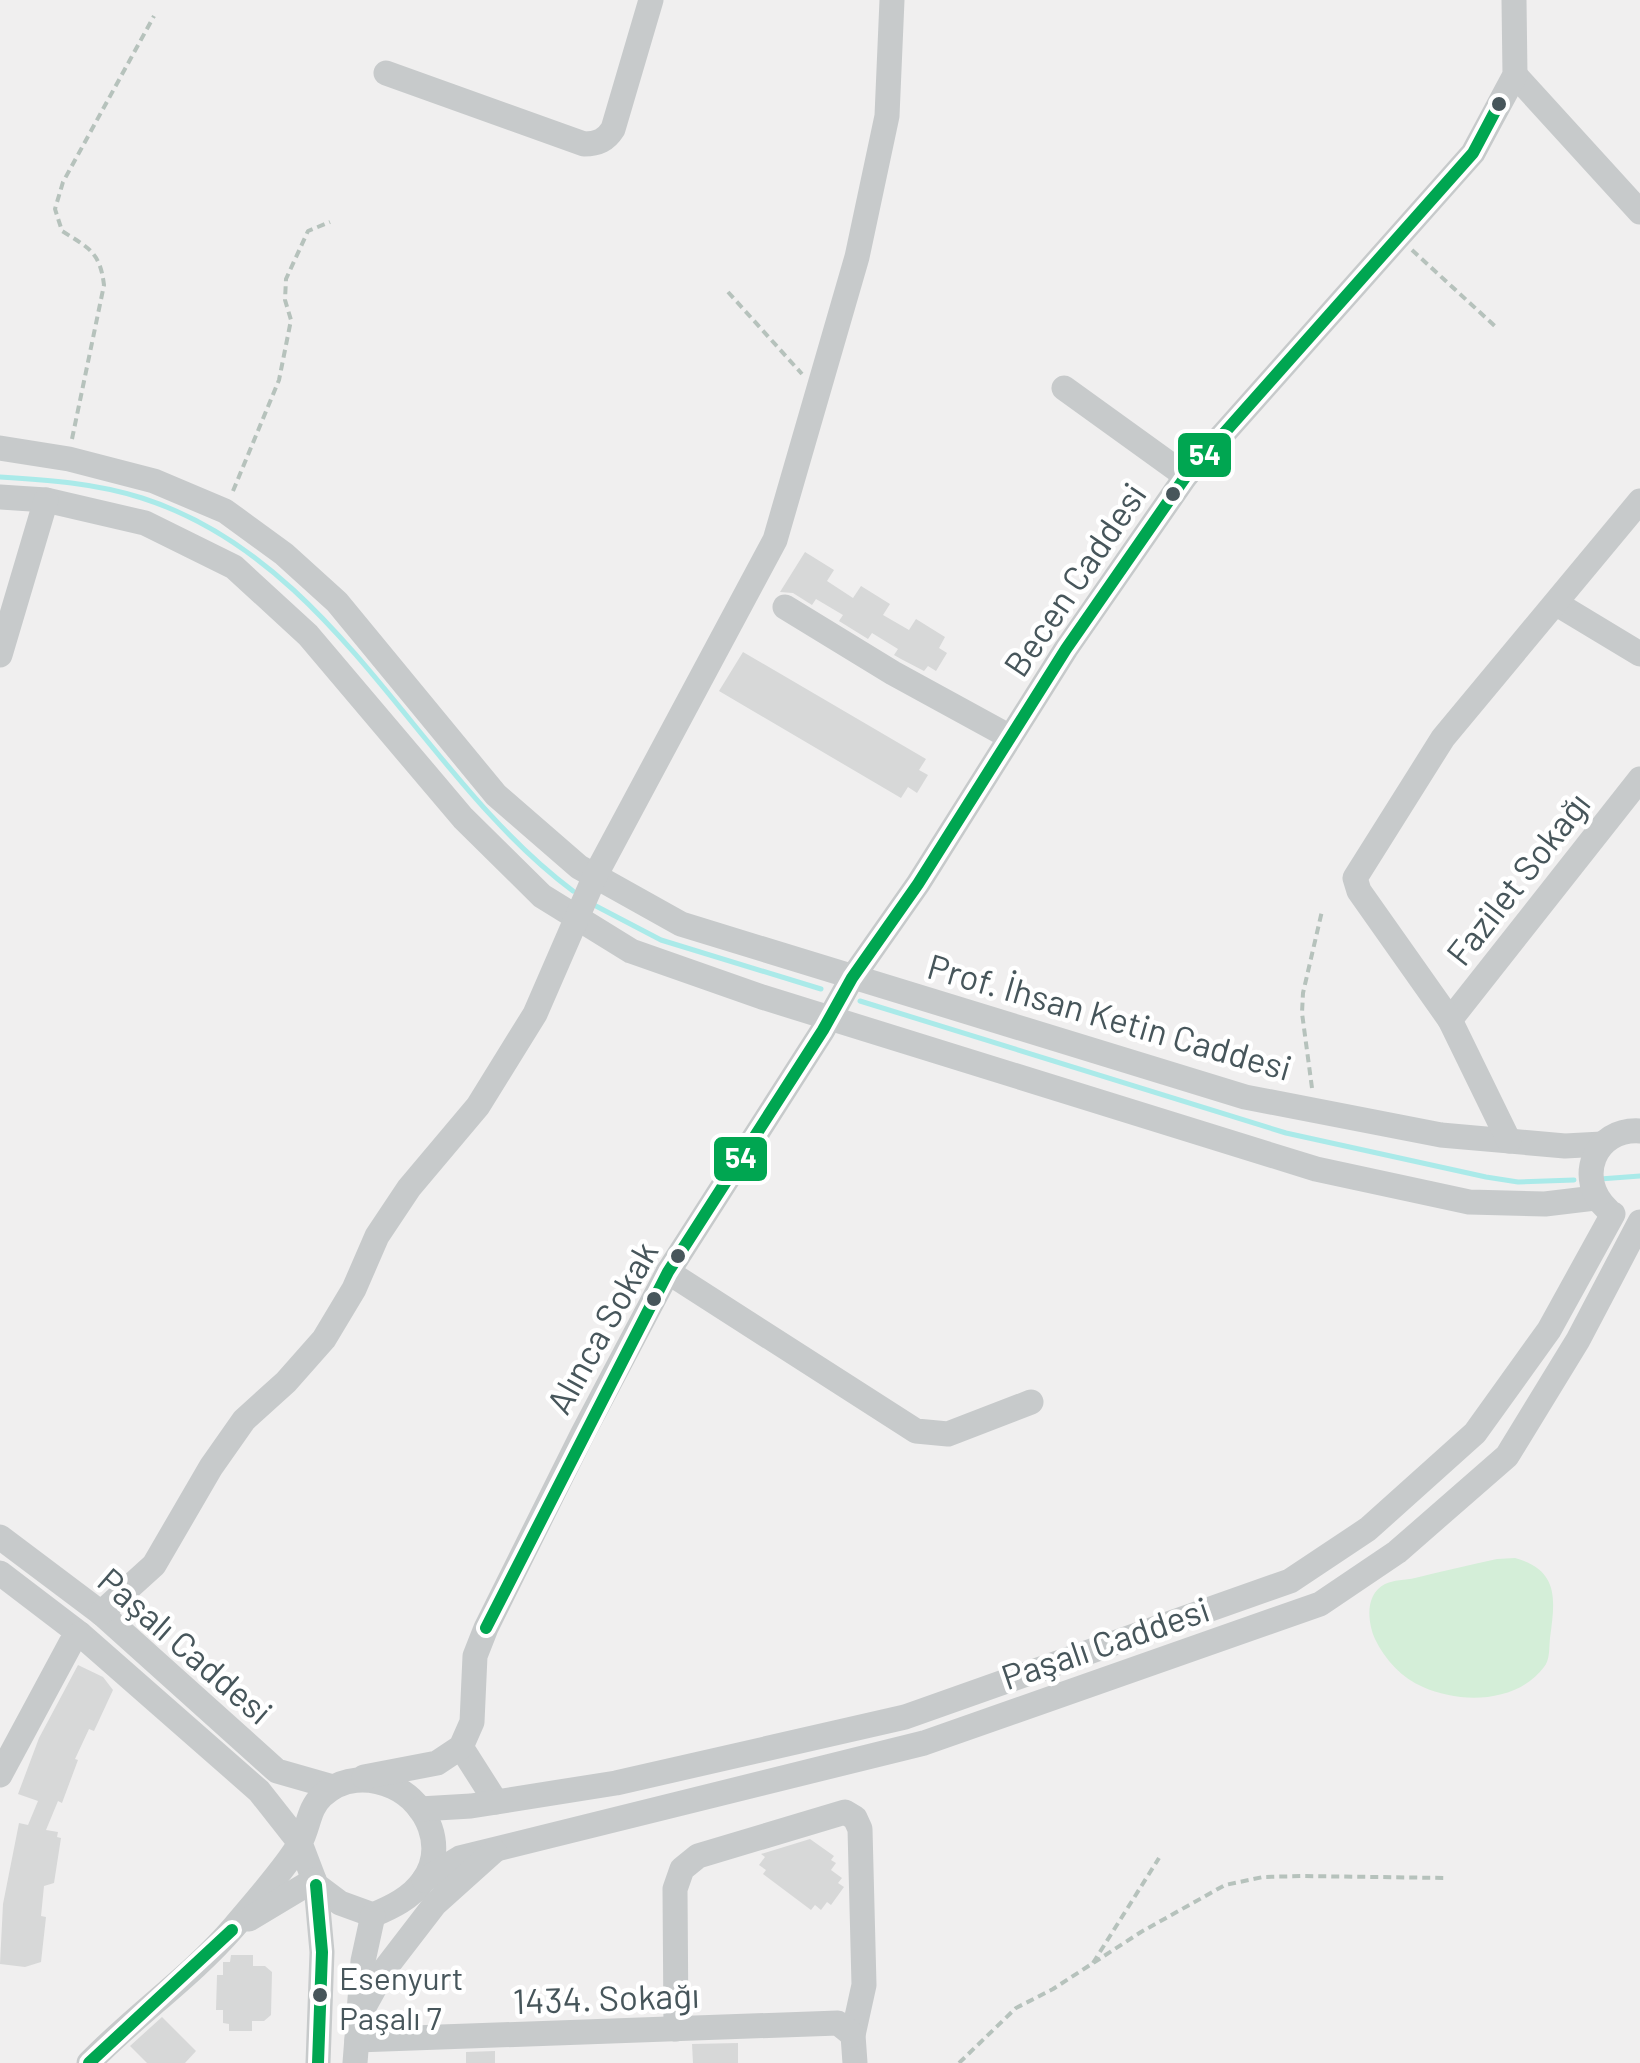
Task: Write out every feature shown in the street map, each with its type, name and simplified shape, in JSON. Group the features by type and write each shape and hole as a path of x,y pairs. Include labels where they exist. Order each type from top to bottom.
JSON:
{"street":[{"path":"386,74 584,144 602,142 614,129 650,0"},
{"path":"101,1613 154,1565 211,1466 244,1420 286,1382 324,1339 408,1188 478,1106 535,1014 595,876 776,540 857,258 888,116 892,0"},
{"path":"1514,0 1515,74 1640,212"},
{"name":"Becen Caddesi","path":"852,978 918,884 1066,648 1186,476 1473,153 1515,74"},
{"path":"1064,388 1186,476"},
{"name":"Prof. İhsan Ketin Caddesi","path":"0,448 68,459 154,482 225,511 284,554 338,602 496,796 579,867 681,924 1246,1096 1441,1135 1565,1146 1602,1144 1616,1133 1640,1131"},
{"path":"0,497 46,500 144,523 234,567 308,635 462,818 542,896 631,950 830,1019 1316,1169 1469,1202 1604,1206 1640,1220"},
{"path":"0,654 46,500"},
{"path":"1509,1141 1450,1020 1358,890 1356,878 1443,738 1640,502"},
{"path":"1557,604 1640,654"},
{"path":"785,607 892,673 1010,737"},
{"name":"Fazilet Sokağı","path":"1450,1020 1640,779"},
{"name":"Alınca Sokak","path":"461,1747 472,1722 476,1656 486,1628 582,1433 668,1272 830,1019 852,978"},
{"path":"1602,1144 1594,1158 1590,1184 1604,1206"},
{"name":"Paşalı Caddesi","path":"420,1809 496,1802 616,1783 905,1717 1290,1581 1368,1529 1475,1433 1549,1330 1604,1206"},
{"name":"Paşalı Caddesi","path":"424,1880 460,1858 496,1848 924,1744 1320,1604 1396,1552 1507,1456 1578,1340 1640,1220"},
{"path":"668,1272 916,1431 948,1434 1030,1402"},
{"name":"Paşalı Caddesi","path":"0,1537 101,1613 276,1771 334,1787"},
{"name":"Paşalı Caddesi","path":"0,1572 260,1791 300,1843"},
{"path":"0,1775 75,1638"},
{"path":"89,2063 232,1930 300,1843 310,1813 320,1798 334,1787 437,1763 461,1747 496,1802"},
{"path":"315,1882 340,1903 373,1916 401,1902 424,1880 435,1846 426,1814 396,1788 364,1777"},
{"path":"676,2030 675,1888 682,1869 698,1856 839,1812 855,1818 860,1828 864,1985 853,2035 855,2063"},
{"path":"300,1843 315,1882 322,1952 318,2063"},
{"path":"357,2040 385,1968 435,1904 496,1848"},
{"path":"232,1930 315,1882"},
{"path":"357,2040 364,1961 373,1916"},
{"name":"1434. Sokağı","path":"357,2040 417,2052 676,2030 838,2023 853,2035"}],"path":[{"path":"68,459 104,285 100,260 62,232 56,208 64,182 154,16"},
{"path":"225,511 278,380 290,320 285,300 286,278 308,230 330,222"},
{"path":"1398,237 1497,328"},
{"path":"728,292 816,390"},
{"path":"1315,1110 1303,1003 1322,910"},
{"path":"1090,1967 1159,1858"},
{"path":"959,2063 1016,2008 1225,1885 1282,1877 1447,1878"}],"green space":[{"path":"1515,1558 1540,1570 1553,1600 1548,1657 1533,1679 1504,1694 1454,1696 1415,1683 1389,1661 1371,1625 1371,1602 1378,1589 1392,1582"}],"building":[{"path":"805,552 834,570 827,581 853,598 861,586 890,604 883,615 909,630 916,619 945,637 939,648 947,653 936,671 928,666 924,671 894,655 898,649 872,633 868,639 839,621 843,615 816,599 812,605 793,593 780,592"},
{"path":"743,652 926,759 919,770 928,775 917,793 908,787 901,798 719,691"},
{"path":"78,1665 103,1677 113,1690 94,1731 89,1729 62,1803 58,1801 46,1830 58,1832 57,1837 61,1838 54,1883 44,1886 41,1916 46,1917 41,1962 25,1967 0,1964 3,1904 19,1823 28,1825 38,1801 18,1794 39,1738"},
{"path":"810,1839 834,1856 831,1860 836,1863 831,1870 842,1878 838,1883 844,1887 831,1905 827,1902 821,1910 815,1905 811,1910 763,1874 766,1870 759,1865 765,1857 761,1854"},
{"path":"231,1955 253,1955 253,1966 265,1966 272,1972 271,2015 264,2021 252,2021 252,2031 229,2031 229,2024 223,2023 223,2010 216,2010 217,1975 223,1975 223,1962 230,1962"},
{"path":"162,2017 196,2051 185,2063 147,2063 130,2046"},
{"path":"738,2043 738,2063 693,2063 692,2044"},
{"path":"495,2051 495,2063 466,2063 466,2052"}],"waterway":[{"path":"0,477 89,486 142,498 210,528 270,570 323,619 467,789 518,843 573,891"},
{"path":"594,905 661,940 821,989"},
{"path":"860,1001 1286,1133 1486,1177 1518,1182 1574,1180"},
{"path":"1600,1179 1640,1176"}],"transit line":[{"name":"54","path":"486,1628 668,1272 823,1030 852,978 918,884 1066,649 1186,476 1473,153 1499,104"},
{"name":"54","path":"316,1885 322,1952 318,2063"},
{"name":"54","path":"89,2063 232,1930"}],"place":[{"name":"Esenyurt Paşalı 7","path":"320,1995"}]}
